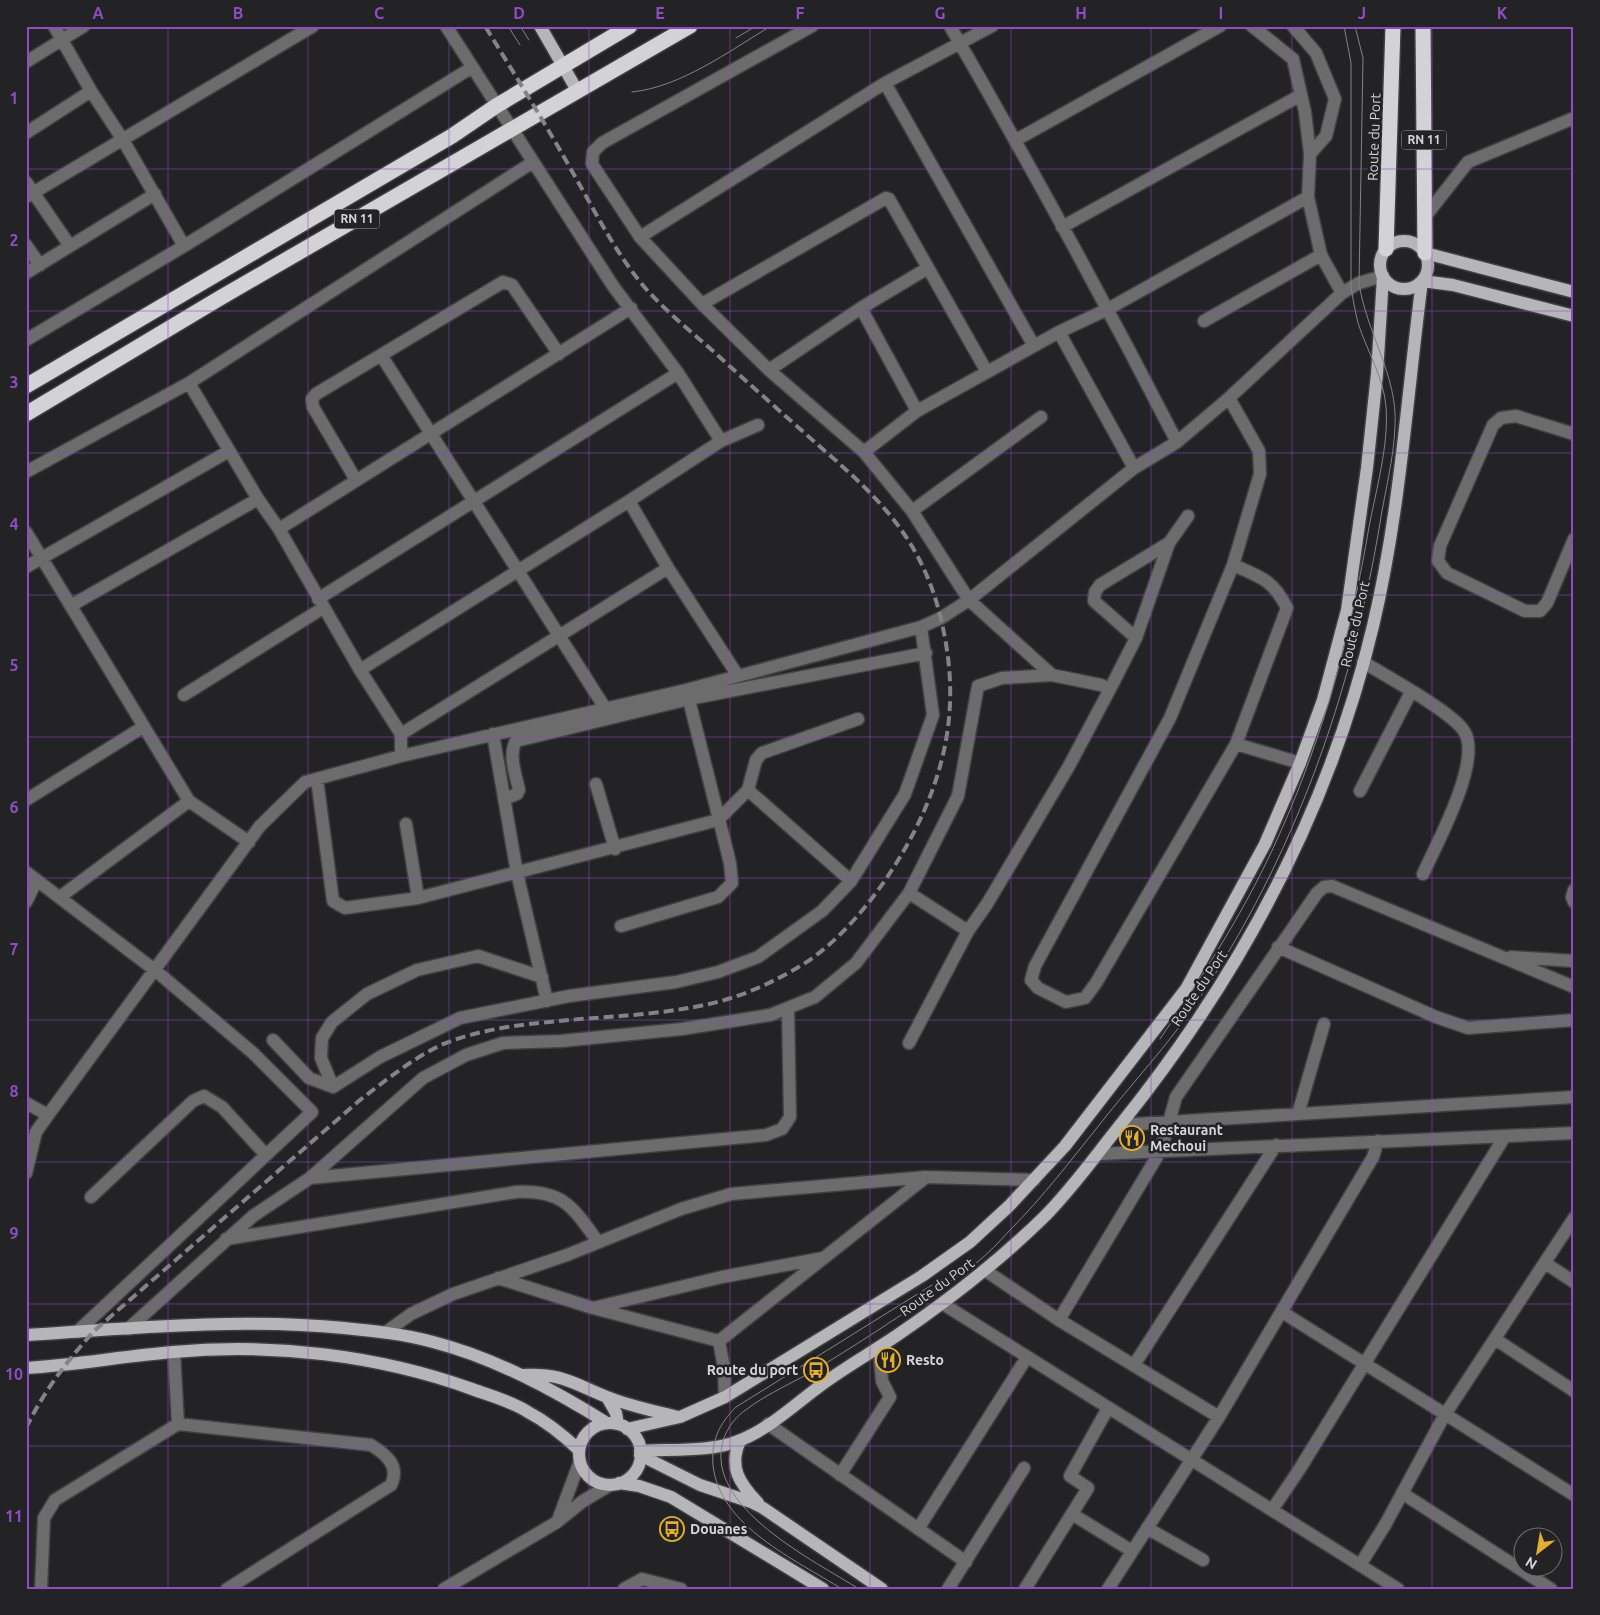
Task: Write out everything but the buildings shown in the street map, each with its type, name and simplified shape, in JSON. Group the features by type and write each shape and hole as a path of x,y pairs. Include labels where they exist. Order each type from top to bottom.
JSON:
{"highway":[{"name":"RN 11","path":"26,386 452,136 496,106 630,26"},
{"name":"RN 11","path":"26,414 220,298 690,26"},
{"path":"1385,26 1393,57"},
{"name":"Route du Port","path":"1386,249 1394,26"},
{"name":"RN 11","path":"1423,26 1425,253"}],"main road":[{"path":"540,26 578,92"},
{"path":"1422,281 1428,267 1425,253 1420,247 1406,241 1392,244 1386,249 1380,262 1383,276 1394,286 1409,288 1422,281 1453,285 1574,316"},
{"path":"1425,253 1574,292"},
{"name":"Route du Port","path":"617,1425 680,1417 725,1396 947,1259 989,1225 1034,1180 1091,1113 1186,989 1265,844 1300,763 1323,700 1347,610 1376,384 1383,276"},
{"name":"Route du Port","path":"640,1453 722,1446 740,1441 768,1424 825,1382 943,1304 986,1271 1046,1215 1099,1154 1206,1007 1239,957 1268,906 1317,796 1349,714 1373,625 1394,513 1407,425 1422,281"},
{"path":"26,1335 128,1328 292,1323 386,1332 433,1341 522,1375 634,1434 640,1453 634,1472 615,1484"},
{"path":"26,1368 174,1352 263,1350 305,1352 409,1370 446,1380 526,1410 557,1431 579,1456 590,1478 615,1484 638,1486 671,1497 823,1589"},
{"path":"522,1375 547,1374 569,1380 635,1407 680,1417"},
{"path":"607,1397 616,1413 617,1425"},
{"path":"579,1456 582,1440 588,1432 597,1426 617,1425"},
{"path":"740,1441 735,1456 736,1473 746,1490 763,1508 882,1589"},
{"path":"640,1453 700,1485 763,1508"}],"street":[{"path":"54,26 91,91 156,194 184,246"},
{"path":"26,62 84,26"},
{"path":"70,246 28,191 123,140 313,26"},
{"path":"446,26 471,68 613,286 678,373 721,441"},
{"path":"812,26 602,143 594,152 592,164 640,237 702,304 769,370 864,452 912,511 969,600 1052,675"},
{"path":"950,26 1016,140 1108,309 1177,442"},
{"path":"640,237 885,82 992,26"},
{"path":"1016,140 1220,26"},
{"path":"1252,26 1293,59 1301,95 1310,154 1308,197 1321,255 1342,293"},
{"path":"1293,26 1316,52 1335,99 1326,136 1310,154"},
{"path":"26,340 184,246 471,68"},
{"path":"885,82 1034,346"},
{"path":"26,133 91,91"},
{"path":"1062,227 1301,95"},
{"path":"1424,218 1468,162 1574,118"},
{"path":"26,472 189,382 533,162"},
{"path":"26,273 156,194"},
{"path":"864,452 917,411 1059,332 1108,309 1308,197"},
{"path":"702,304 883,198 889,199 987,372"},
{"path":"26,245 40,265"},
{"path":"1204,321 1321,255"},
{"path":"769,370 861,308 928,268"},
{"path":"504,799 517,794 519,790 513,758 513,747 516,741 687,695 738,676 921,627 942,618 969,600 1134,468 1177,442 1229,398 1342,293 1359,284 1383,276"},
{"path":"356,480 313,407 312,399 316,394 503,282 508,282 559,354"},
{"path":"279,529 631,308"},
{"path":"861,308 917,411"},
{"path":"1059,332 1134,468"},
{"path":"381,355 433,434 604,708"},
{"path":"184,695 475,502 678,373"},
{"path":"189,382 258,499 279,529 360,670 402,734 401,756"},
{"path":"1229,398 1259,451 1260,474 1233,565 1170,718 1035,966 1031,980 1038,988 1066,1002 1085,998 1096,983 1236,744 1287,608 1279,591 1267,580 1233,565"},
{"path":"1573,431 1516,416 1501,418 1493,425 1440,546 1438,561 1447,573 1525,611 1540,611 1547,602 1574,539"},
{"path":"912,511 1041,417"},
{"path":"360,670 721,441 758,425"},
{"path":"26,567 229,450"},
{"path":"72,605 258,499"},
{"path":"629,501 668,568 738,676"},
{"path":"909,1043 968,931 987,904 1069,766 1110,689 1136,638 1169,543 1188,516"},
{"path":"26,532 72,605 143,728 189,801 249,842"},
{"path":"1136,638 1094,601 1094,592 1100,585 1169,543"},
{"path":"402,734 668,568"},
{"path":"333,1087 380,1057 460,1018 547,1001 676,982 718,972 758,957 822,911 852,881 905,794 933,715 921,627"},
{"path":"26,1173 36,1132 48,1115 156,971 260,826 305,782 401,756 604,708 926,653"},
{"path":"1363,662 1451,718 1465,732 1469,755 1464,779 1423,874"},
{"path":"128,1328 253,1216 310,1178 423,1078 466,1055 503,1043 560,1042 682,1029 770,1015 815,997 856,964 909,893 958,796 978,686 1002,678 1052,675 1101,685 1110,689"},
{"path":"1360,791 1411,692"},
{"path":"620,926 718,897 732,883 730,863 687,695"},
{"path":"317,779 333,901 345,908 418,898 615,849 718,820 748,790 756,760 762,753 858,719"},
{"path":"26,800 143,728"},
{"path":"493,734 517,873 547,1001"},
{"path":"1236,744 1300,763"},
{"path":"596,784 615,849"},
{"path":"748,790 852,881"},
{"path":"60,897 189,801"},
{"path":"406,824 418,898"},
{"path":"26,872 156,971 253,1053 312,1112 77,1332"},
{"path":"26,902 37,880"},
{"path":"1059,1320 1161,1150 1176,1097 1278,947 1317,893 1324,887 1332,886 1574,987"},
{"path":"1574,890 1572,897 1574,902"},
{"path":"909,893 968,931"},
{"path":"1278,947 1436,1016 1468,1028 1574,1020"},
{"path":"333,1087 321,1058 322,1038 332,1022 367,994 418,970 478,956 542,977"},
{"path":"1501,956 1574,961"},
{"path":"310,1178 766,1135 782,1129 790,1117 788,1008"},
{"path":"1298,1114 1324,1024"},
{"path":"273,1040 309,1078 333,1087"},
{"path":"91,1197 193,1101 204,1096 222,1107 266,1155"},
{"path":"1120,1125 1574,1097"},
{"path":"26,1103 48,1115"},
{"path":"1099,1154 1574,1133"},
{"path":"1272,1510 1299,1470 1505,1136"},
{"path":"1108,1589 1219,1417 1373,1157 1378,1141"},
{"path":"1134,1365 1276,1145"},
{"path":"386,1332 419,1310 453,1294 598,1242 681,1209 731,1194 926,1177 1034,1180"},
{"path":"720,1341 753,1312 828,1257 926,1177"},
{"path":"226,1239 516,1192 539,1191 560,1199 577,1213 598,1242"},
{"path":"1360,1565 1402,1494 1444,1416 1574,1218"},
{"path":"593,1308 722,1277 828,1257"},
{"path":"1545,1263 1574,1282"},
{"path":"986,1271 1059,1320 1219,1417"},
{"path":"498,1278 593,1308 720,1341"},
{"path":"943,1304 1398,1589"},
{"path":"1282,1312 1444,1416 1574,1495"},
{"path":"1495,1339 1574,1391"},
{"path":"720,1341 724,1368 725,1396"},
{"path":"840,1475 890,1397 882,1381 879,1348"},
{"path":"174,1352 178,1424"},
{"path":"918,1528 1027,1357"},
{"path":"1025,1589 1088,1488 1070,1476 1108,1408"},
{"path":"41,1589 44,1518 55,1500 178,1424 371,1445 386,1454 394,1466 395,1476 391,1485 227,1589"},
{"path":"768,1424 966,1562"},
{"path":"557,1522 579,1456"},
{"path":"948,1589 1024,1468"},
{"path":"444,1589 557,1522 583,1501 615,1484"},
{"path":"1402,1494 1551,1589"},
{"path":"1072,1514 1132,1551"},
{"path":"1148,1528 1203,1560"},
{"path":"624,1589 642,1579 681,1589"}],"tram line":[{"path":"508,26 520,45"},
{"path":"520,26 529,40"},
{"path":"736,38 756,26"},
{"path":"632,92 650,89 686,76 771,26"},
{"path":"1160,1039 1209,965 1240,913 1280,833 1296,796 1323,721 1345,645 1381,467 1386,437 1385,396 1379,375 1358,323 1351,287 1351,63 1344,26"},
{"path":"859,1589 792,1547 767,1529 746,1509 730,1488 722,1465 723,1441 727,1432 732,1423 755,1403 858,1343 975,1264 998,1243 1067,1165 1175,1033 1232,946 1263,889 1290,831 1314,772 1335,712 1353,650 1368,587 1391,462 1395,426 1392,389 1368,319 1359,283 1363,58 1355,26"},
{"path":"842,1589 762,1539 729,1506 718,1487 713,1465 713,1448 717,1433 736,1407 932,1285"}],"railway":[{"path":"26,1428 40,1401 94,1331 360,1100 399,1070 420,1057 441,1045 472,1034 520,1025 651,1013 713,1003 765,985 817,955 855,919 888,877 914,832 939,770 948,729 950,708 949,666 936,600 924,569 909,542 886,511 860,483 671,314 636,277 607,234 552,136 485,26"}],"place":[{"name":"Restaurant Mechoui","path":"1132,1138"},
{"name":"Resto","path":"888,1360"},
{"name":"Route du port","path":"816,1370"},
{"name":"Douanes","path":"672,1529"}]}
